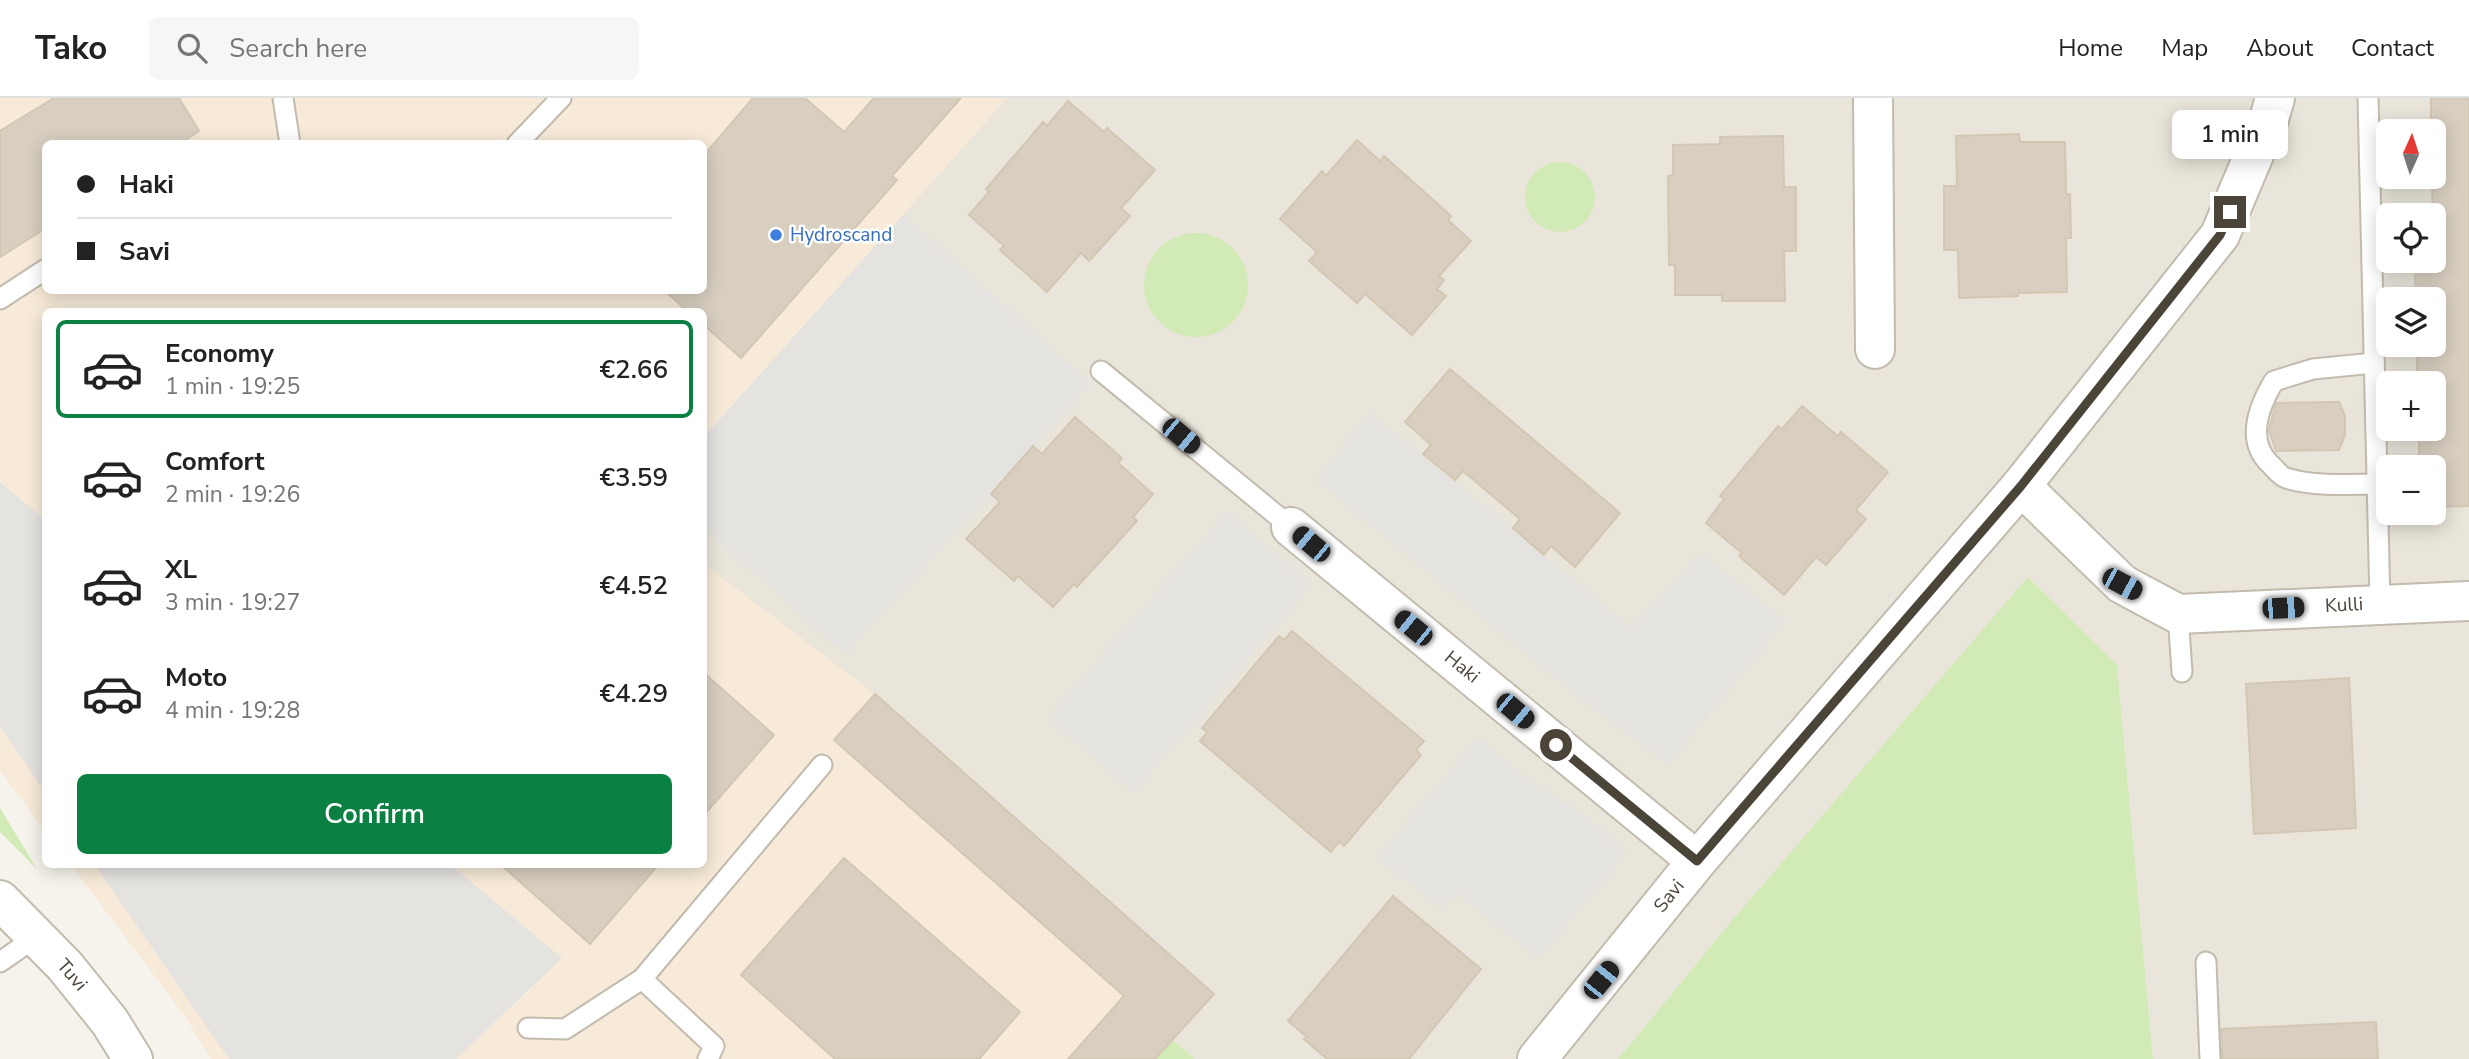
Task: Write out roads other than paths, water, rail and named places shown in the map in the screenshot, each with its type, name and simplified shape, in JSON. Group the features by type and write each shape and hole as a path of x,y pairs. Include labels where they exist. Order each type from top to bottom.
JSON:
{"street":[{"path":"1873,98 1875,349"},
{"name":"Savi","path":"1537,1059 1697,861 2021,486 2220,235 2269,119 2275,98"},
{"path":"2021,486 2122,584 2178,614"},
{"name":"Haki","path":"1291,527 1697,861"},
{"name":"Kulli","path":"2178,614 2469,601"},
{"name":"Tuvi","path":"0,900 65,966 110,1022 133,1059"}],"lane":[{"path":"283,98 289,140"},
{"path":"521,140 561,98"},
{"path":"2368,98 2376,455"},
{"path":"0,299 42,272"},
{"path":"2374,363 2313,369 2274,380 2261,401 2255,428 2264,458 2283,477 2324,484 2376,484"},
{"path":"1101,371 1291,527"},
{"path":"2378,525 2380,604"},
{"path":"2178,614 2182,672"},
{"path":"528,1028 565,1029 642,979 822,765"},
{"path":"0,962 36,937"},
{"path":"2206,962 2210,1059"},
{"path":"642,979 714,1046 708,1059"}],"place":[{"name":"Hydroscand","path":"776,235"}]}
